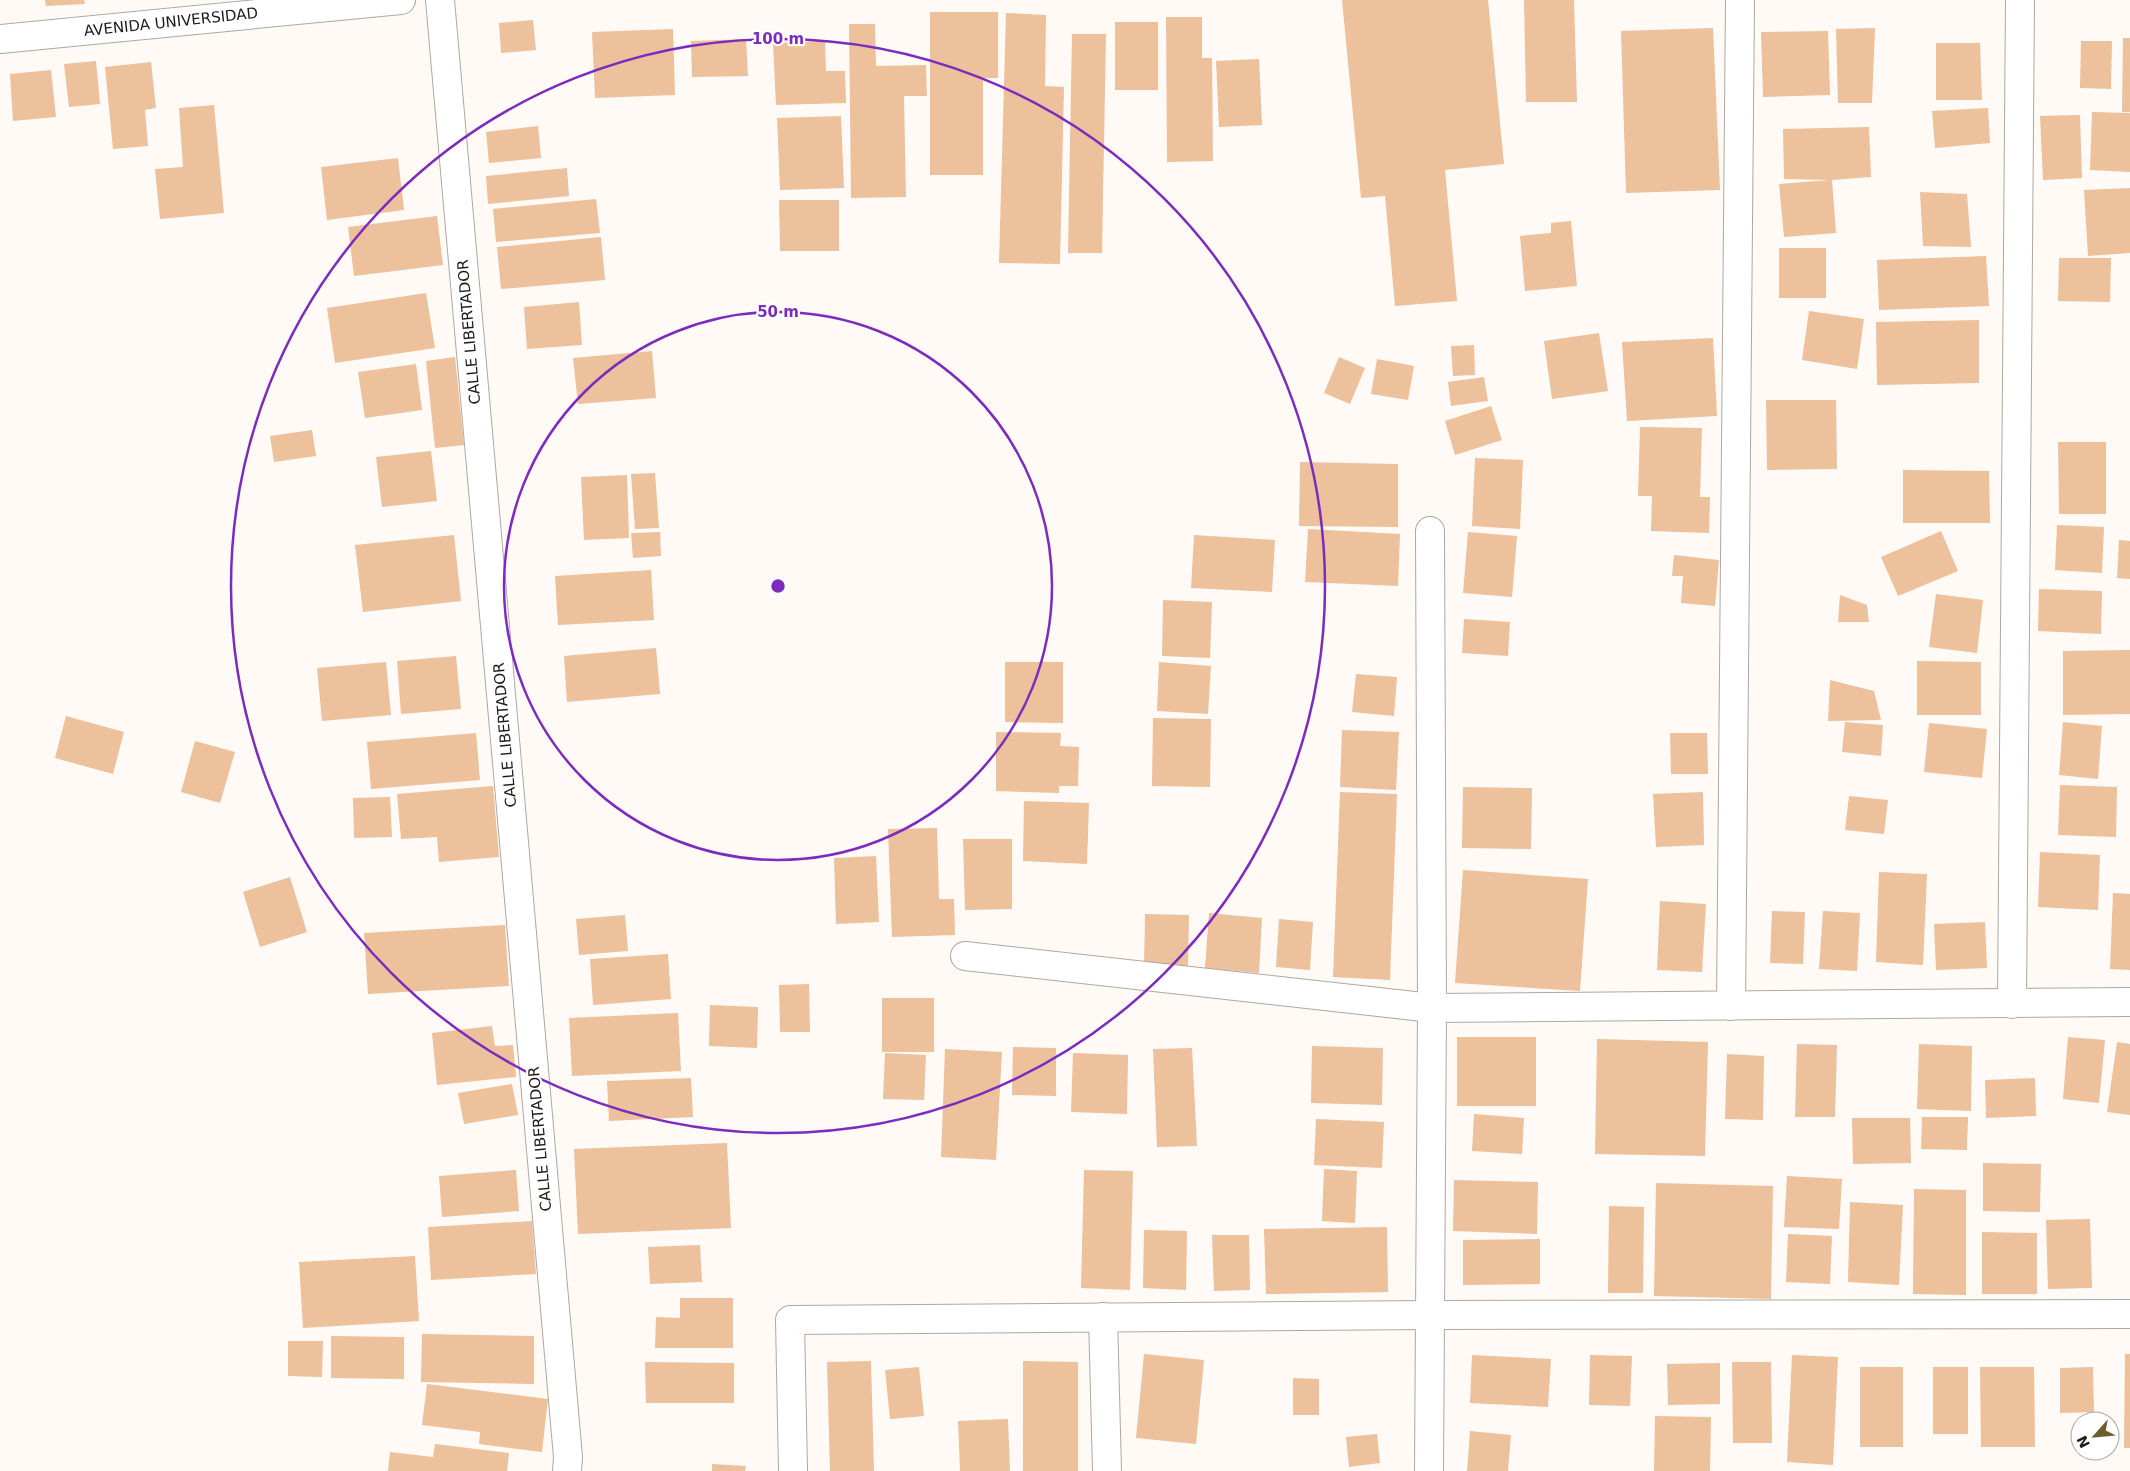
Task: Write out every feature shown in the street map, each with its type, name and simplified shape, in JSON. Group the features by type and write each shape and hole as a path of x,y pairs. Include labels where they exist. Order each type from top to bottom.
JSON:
{"street":[{"name":"AVENIDA UNIVERSIDAD","path":"0,39 401,0"},
{"name":"CALLE LIBERTADOR","path":"440,0 568,1457 567,1471"},
{"path":"1731,1006 1740,0"},
{"path":"2012,1004 2020,0"},
{"path":"1429,1471 1432,1008 1430,531"},
{"path":"965,956 1432,1008 2130,1002"},
{"path":"793,1471 790,1320 1429,1315 2130,1314"},
{"path":"1103,1317 1106,1471"}],"building":[{"path":"45,0 84,0 85,4 46,6"},
{"path":"1342,0 1488,0 1504,164 1445,170 1457,301 1395,306 1385,196 1361,198"},
{"path":"1524,0 1574,0 1577,102 1526,102"},
{"path":"930,12 998,12 998,78 983,78 983,175 930,175"},
{"path":"1006,13 1046,15 1045,86 1064,87 1060,264 999,263"},
{"path":"1166,17 1202,17 1202,58 1212,58 1213,161 1167,162"},
{"path":"533,20 536,50 501,53 499,23"},
{"path":"1115,22 1158,22 1158,90 1115,90"},
{"path":"849,24 875,24 876,66 926,65 927,96 904,96 906,197 851,198"},
{"path":"1713,28 1720,190 1626,193 1621,31"},
{"path":"1875,28 1872,103 1838,103 1836,29"},
{"path":"673,29 675,95 595,98 592,32"},
{"path":"1828,31 1830,95 1763,97 1761,32"},
{"path":"1072,34 1106,34 1102,253 1068,253"},
{"path":"2123,38 2130,38 2130,112 2122,112"},
{"path":"746,39 748,76 692,77 691,41"},
{"path":"825,41 826,71 845,71 846,103 776,105 773,43"},
{"path":"2081,41 2112,41 2111,89 2080,88"},
{"path":"1936,43 1980,43 1982,100 1936,100"},
{"path":"1259,59 1262,125 1219,127 1216,61"},
{"path":"96,61 100,104 69,107 64,64"},
{"path":"151,62 156,108 145,110 148,146 113,149 105,67"},
{"path":"51,70 56,117 13,121 10,74"},
{"path":"214,105 224,213 160,219 155,169 183,167 179,108"},
{"path":"1988,108 1990,143 1935,148 1932,111"},
{"path":"2092,112 2130,113 2130,172 2090,170"},
{"path":"2080,115 2082,178 2043,180 2040,116"},
{"path":"841,116 844,188 780,190 777,118"},
{"path":"538,126 541,158 489,163 486,132"},
{"path":"1869,127 1871,177 1832,180 1836,233 1784,237 1779,184 1829,180 1784,179 1783,129"},
{"path":"398,158 404,210 327,220 321,167"},
{"path":"567,168 569,196 488,204 486,176"},
{"path":"2130,188 2130,253 2088,256 2084,190"},
{"path":"1920,192 1967,194 1971,247 1923,246"},
{"path":"596,199 600,233 496,242 493,209"},
{"path":"779,200 839,200 839,251 780,251"},
{"path":"437,216 443,265 354,276 348,227"},
{"path":"1571,221 1577,286 1525,291 1520,236 1551,233 1551,223"},
{"path":"601,237 605,280 501,289 497,247"},
{"path":"1779,248 1826,248 1826,298 1779,298"},
{"path":"1986,256 1989,306 1879,310 1877,260"},
{"path":"2059,258 2111,258 2110,302 2058,301"},
{"path":"426,293 435,348 335,363 327,308"},
{"path":"579,302 582,345 527,349 524,307"},
{"path":"1809,311 1864,319 1857,369 1802,360"},
{"path":"1979,320 1979,383 1877,385 1876,322"},
{"path":"1599,333 1608,391 1552,399 1544,341"},
{"path":"1713,338 1717,416 1627,421 1622,342"},
{"path":"1474,345 1475,375 1453,376 1451,346"},
{"path":"652,351 656,398 578,404 573,358"},
{"path":"455,357 464,445 435,448 426,361"},
{"path":"1339,357 1365,368 1350,404 1324,393"},
{"path":"1377,359 1414,366 1408,400 1371,394"},
{"path":"416,364 422,410 365,418 358,372"},
{"path":"1484,377 1488,401 1451,406 1448,382"},
{"path":"1766,400 1836,400 1837,469 1767,470"},
{"path":"1491,406 1502,440 1455,455 1445,421"},
{"path":"1640,427 1702,428 1700,497 1710,497 1709,533 1651,531 1652,496 1638,496"},
{"path":"312,430 316,456 274,462 270,436"},
{"path":"2058,442 2106,442 2106,514 2059,514"},
{"path":"431,451 437,501 382,507 376,457"},
{"path":"1475,458 1523,460 1520,529 1472,526"},
{"path":"1300,462 1398,464 1398,527 1299,526"},
{"path":"1903,470 1989,471 1990,523 1903,523"},
{"path":"655,473 659,528 635,529 631,474"},
{"path":"627,475 629,538 584,540 581,477"},
{"path":"2057,525 2104,527 2102,573 2055,570"},
{"path":"1308,529 1400,534 1398,586 1305,582"},
{"path":"1941,531 1958,571 1898,596 1881,557"},
{"path":"660,532 661,556 633,558 631,533"},
{"path":"1468,532 1517,536 1512,597 1463,593"},
{"path":"454,535 461,601 363,612 355,545"},
{"path":"1194,535 1275,540 1272,592 1191,588"},
{"path":"2119,540 2130,541 2130,579 2117,578"},
{"path":"1674,555 1719,560 1715,606 1681,603 1683,576 1672,576"},
{"path":"651,570 654,620 558,625 555,576"},
{"path":"2039,589 2102,591 2101,634 2038,631"},
{"path":"1936,594 1983,600 1977,653 1929,647"},
{"path":"1840,595 1867,605 1869,622 1838,622"},
{"path":"1163,600 1212,602 1210,658 1162,656"},
{"path":"1464,619 1510,622 1508,656 1462,653"},
{"path":"656,648 660,694 567,702 564,656"},
{"path":"2130,650 2130,714 2063,715 2063,651"},
{"path":"456,656 461,709 401,714 397,661"},
{"path":"1917,661 1981,662 1981,715 1917,715"},
{"path":"386,662 391,715 322,721 317,668"},
{"path":"1005,662 1063,662 1063,723 1005,722"},
{"path":"1159,662 1211,666 1208,714 1157,711"},
{"path":"1356,674 1397,677 1394,716 1352,712"},
{"path":"1830,680 1874,691 1881,720 1828,721"},
{"path":"66,716 124,732 113,774 55,758"},
{"path":"1153,718 1211,719 1210,787 1152,786"},
{"path":"1845,722 1883,725 1881,756 1842,752"},
{"path":"2063,722 2102,726 2098,779 2059,775"},
{"path":"1929,723 1987,729 1982,778 1924,772"},
{"path":"1342,730 1399,732 1396,790 1340,787"},
{"path":"996,732 1061,733 1060,746 1079,747 1078,786 1059,786 1059,793 996,791"},
{"path":"476,733 480,780 371,789 367,742"},
{"path":"1670,733 1707,733 1708,774 1671,774"},
{"path":"195,741 235,752 220,803 181,792"},
{"path":"2060,785 2117,787 2116,837 2058,835"},
{"path":"493,786 499,857 439,862 437,837 401,839 397,794"},
{"path":"1463,787 1532,788 1531,849 1462,848"},
{"path":"1340,792 1397,794 1390,980 1333,977"},
{"path":"1703,792 1704,845 1656,847 1653,794"},
{"path":"1849,796 1888,800 1884,834 1845,830"},
{"path":"390,797 392,837 354,838 353,798"},
{"path":"1024,801 1089,803 1087,864 1023,861"},
{"path":"937,828 939,899 954,899 955,935 892,937 888,829"},
{"path":"963,839 1012,839 1012,909 965,910"},
{"path":"2040,852 2100,855 2098,910 2038,907"},
{"path":"876,856 879,922 836,924 834,858"},
{"path":"1463,870 1588,879 1580,991 1455,983"},
{"path":"1879,872 1927,874 1923,965 1876,962"},
{"path":"290,877 307,932 260,947 243,892"},
{"path":"2113,893 2130,894 2130,970 2110,969"},
{"path":"1660,901 1706,904 1702,972 1657,970"},
{"path":"1772,911 1805,912 1803,964 1770,963"},
{"path":"1823,911 1860,913 1857,971 1819,969"},
{"path":"1209,913 1262,918 1259,973 1205,968"},
{"path":"1145,914 1189,915 1188,968 1144,967"},
{"path":"625,915 628,951 579,955 576,919"},
{"path":"1279,919 1313,922 1310,970 1276,967"},
{"path":"1985,922 1987,968 1936,970 1934,924"},
{"path":"505,925 509,986 368,994 364,933"},
{"path":"668,954 671,999 593,1005 590,959"},
{"path":"809,984 810,1032 780,1032 779,985"},
{"path":"882,998 934,998 934,1052 882,1052"},
{"path":"710,1005 758,1007 757,1048 709,1046"},
{"path":"678,1013 681,1071 572,1076 569,1018"},
{"path":"492,1026 495,1046 513,1045 516,1077 437,1085 432,1033"},
{"path":"1457,1037 1536,1037 1536,1106 1457,1106"},
{"path":"2068,1037 2105,1040 2099,1103 2063,1099"},
{"path":"1597,1039 1708,1042 1705,1156 1595,1154"},
{"path":"2117,1042 2130,1044 2130,1115 2107,1112"},
{"path":"1797,1044 1837,1045 1835,1117 1795,1117"},
{"path":"1919,1044 1972,1046 1971,1111 1917,1109"},
{"path":"1312,1046 1383,1048 1382,1105 1311,1103"},
{"path":"1013,1047 1056,1048 1056,1096 1012,1095"},
{"path":"1192,1048 1197,1146 1157,1147 1153,1049"},
{"path":"945,1049 1002,1052 996,1160 941,1157"},
{"path":"885,1053 926,1055 924,1100 883,1099"},
{"path":"1073,1053 1128,1055 1127,1114 1071,1112"},
{"path":"1727,1054 1764,1056 1763,1120 1725,1119"},
{"path":"691,1078 693,1117 609,1121 607,1081"},
{"path":"2035,1078 2036,1116 1986,1118 1985,1080"},
{"path":"512,1084 518,1115 464,1124 458,1093"},
{"path":"1474,1114 1524,1118 1522,1154 1472,1151"},
{"path":"1922,1117 1968,1117 1967,1150 1921,1149"},
{"path":"1852,1118 1910,1118 1911,1163 1853,1164"},
{"path":"1316,1119 1384,1122 1382,1168 1314,1165"},
{"path":"727,1143 731,1228 578,1234 574,1149"},
{"path":"1983,1163 2041,1164 2040,1212 1983,1211"},
{"path":"1324,1169 1357,1171 1355,1223 1322,1221"},
{"path":"516,1170 519,1211 442,1217 439,1176"},
{"path":"1084,1170 1133,1171 1130,1290 1081,1288"},
{"path":"1787,1176 1842,1179 1839,1229 1784,1227"},
{"path":"1454,1180 1538,1182 1537,1234 1453,1231"},
{"path":"1656,1183 1773,1186 1771,1299 1654,1296"},
{"path":"1914,1189 1966,1190 1966,1295 1913,1294"},
{"path":"1850,1202 1903,1205 1899,1285 1848,1282"},
{"path":"1609,1206 1644,1207 1643,1293 1608,1293"},
{"path":"2090,1219 2092,1288 2048,1289 2046,1220"},
{"path":"532,1221 536,1274 431,1280 428,1227"},
{"path":"1387,1227 1388,1292 1266,1294 1264,1229"},
{"path":"1144,1230 1187,1231 1186,1290 1143,1288"},
{"path":"1982,1232 2037,1233 2037,1294 1982,1294"},
{"path":"1788,1234 1832,1236 1830,1284 1786,1282"},
{"path":"1212,1235 1249,1235 1250,1290 1214,1291"},
{"path":"1540,1239 1540,1284 1463,1285 1463,1240"},
{"path":"700,1245 702,1282 650,1284 648,1247"},
{"path":"415,1256 419,1321 303,1328 299,1262"},
{"path":"680,1298 733,1298 733,1348 655,1348 656,1317 680,1318"},
{"path":"422,1334 534,1336 534,1384 421,1382"},
{"path":"331,1336 404,1337 404,1379 331,1378"},
{"path":"288,1341 323,1341 322,1377 288,1376"},
{"path":"1144,1354 1204,1360 1196,1444 1136,1438"},
{"path":"2125,1354 2130,1354 2130,1448 2124,1448"},
{"path":"1472,1355 1551,1359 1548,1407 1470,1403"},
{"path":"1590,1355 1632,1356 1630,1406 1589,1405"},
{"path":"1792,1355 1838,1357 1833,1465 1787,1462"},
{"path":"871,1361 874,1471 830,1471 827,1362"},
{"path":"1023,1361 1078,1362 1078,1471 1023,1471"},
{"path":"645,1362 734,1363 734,1403 646,1403"},
{"path":"1732,1362 1771,1362 1772,1443 1733,1443"},
{"path":"1720,1363 1720,1404 1668,1405 1667,1364"},
{"path":"919,1367 924,1416 890,1419 885,1370"},
{"path":"1860,1367 1903,1367 1903,1447 1860,1447"},
{"path":"1933,1367 1968,1367 1968,1434 1933,1434"},
{"path":"1980,1367 2034,1367 2035,1447 1981,1447"},
{"path":"2093,1367 2094,1411 2060,1413 2060,1368"},
{"path":"1293,1378 1319,1379 1319,1415 1293,1415"},
{"path":"427,1384 548,1399 542,1452 479,1444 480,1432 422,1425"},
{"path":"1655,1416 1711,1417 1710,1471 1654,1471"},
{"path":"1008,1419 1010,1471 960,1471 958,1421"},
{"path":"1470,1431 1511,1435 1508,1471 1467,1471"},
{"path":"1377,1434 1380,1463 1349,1467 1346,1437"},
{"path":"435,1444 509,1453 507,1471 388,1471 390,1452 433,1457"},
{"path":"712,1464 746,1466 745,1471 712,1471"}]}
